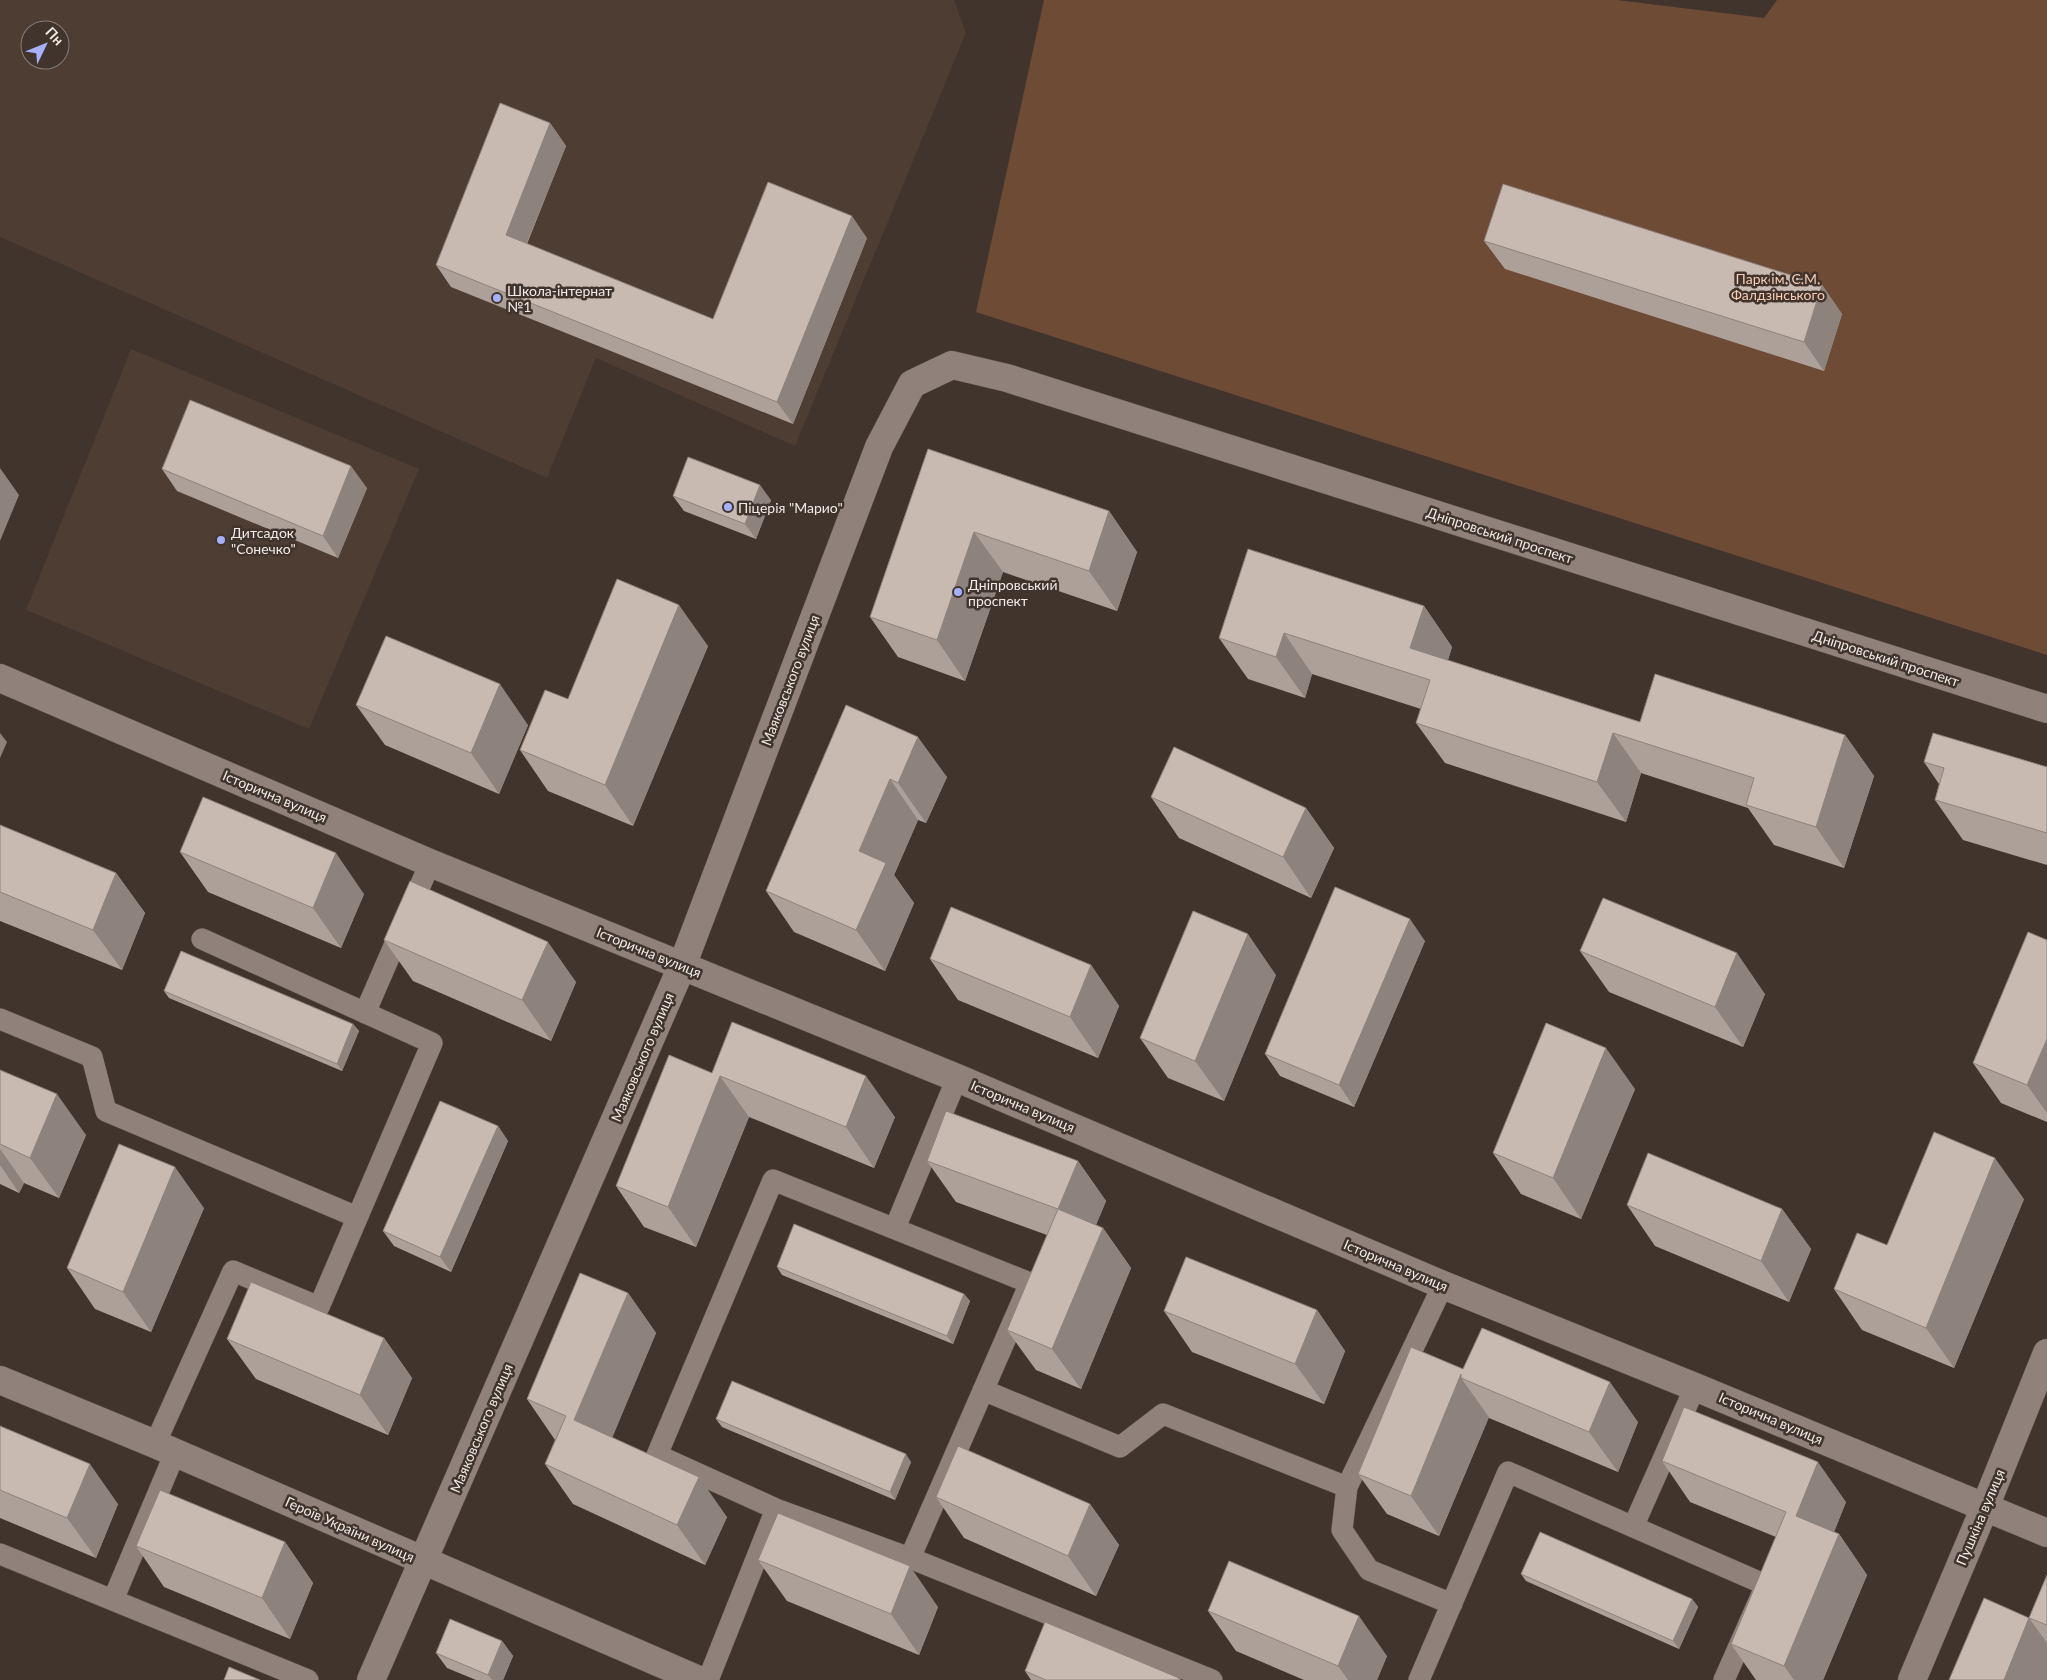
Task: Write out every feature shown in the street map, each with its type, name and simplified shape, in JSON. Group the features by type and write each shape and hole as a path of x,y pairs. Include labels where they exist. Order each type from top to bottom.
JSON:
{"street":[{"name":"Дніпровський проспект","path":"952,365 1007,378 2047,709"},
{"name":"Маяковського вулиця","path":"371,1680 682,966 879,447 912,384 952,365"},
{"name":"Історична вулиця","path":"0,678 430,863 957,1078 1444,1285 2047,1533"},
{"name":"Пушкіна вулиця","path":"1912,1680 2047,1353"},
{"name":"Героїв України вулиця","path":"0,1380 165,1449 699,1680"}],"lane":[{"path":"365,1013 430,863"},
{"path":"113,1600 165,1449 233,1272 319,1307 432,1043 202,939"},
{"path":"0,1019 92,1058 106,1111 358,1217"},
{"path":"895,1228 957,1078"},
{"path":"910,1558 1030,1283 773,1180 657,1455 776,1509 910,1558 1212,1680"},
{"path":"1444,1285 1347,1487 1342,1530 1369,1570 1452,1604"},
{"path":"1633,1527 1695,1387"},
{"path":"983,1390 1120,1446 1163,1414 1347,1487"},
{"path":"1420,1680 1508,1472 1766,1585 1724,1680"},
{"path":"708,1680 776,1509"},
{"path":"0,1554 308,1680"}],"shaded area":[{"name":"Школа-інтернат №1","path":"0,0 954,0 966,33 795,446 596,358 547,478 0,237"},
{"name":"Дитсадок \"Сонечко\"","path":"131,349 419,469 309,729 26,610"}],"green space":[{"name":"Парк ім. С.М. Фалдзінського","path":"1044,0 1617,0 1764,18 1777,0 2047,0 2047,655 976,312"}],"building":[{"path":"500,103 550,123 506,235 713,319 768,182 852,216 777,402 436,265"},
{"path":"1503,184 1822,285 1804,342 1484,241"},
{"path":"190,400 351,466 323,536 162,469"},
{"path":"928,449 1109,511 1089,571 974,532 937,640 870,617"},
{"path":"688,457 760,485 745,524 673,496"},
{"path":"1248,549 1424,606 1410,648 1640,722 1655,674 1845,735 1816,827 1746,805 1754,778 1613,733 1597,782 1416,723 1430,680 1284,633 1276,657 1219,638"},
{"path":"617,579 679,605 605,785 520,750 545,690 568,699"},
{"path":"386,636 500,684 471,753 356,705"},
{"path":"846,705 918,737 898,783 890,779 859,851 886,863 856,930 766,891"},
{"path":"1933,733 2047,767 2047,833 1935,800 1944,768 1924,762"},
{"path":"1174,747 1306,808 1283,857 1151,797"},
{"path":"203,797 336,853 313,908 180,852"},
{"path":"0,825 116,873 93,930 0,892"},
{"path":"410,881 548,942 522,1000 384,940"},
{"path":"1335,887 1410,919 1339,1085 1265,1054"},
{"path":"1603,898 1737,953 1715,1007 1580,951"},
{"path":"951,907 1091,965 1070,1017 930,959"},
{"path":"1193,911 1248,934 1195,1061 1140,1038"},
{"path":"2028,932 2047,940 2047,1039 2027,1085 1973,1063"},
{"path":"181,951 353,1024 337,1064 164,991"},
{"path":"732,1022 866,1076 846,1127 720,1076 668,1207 616,1186 669,1055 712,1073"},
{"path":"1546,1023 1606,1048 1553,1178 1493,1153"},
{"path":"0,1070 57,1094 30,1158 0,1144"},
{"path":"440,1101 498,1126 440,1257 383,1231"},
{"path":"946,1111 1078,1161 1058,1209 927,1161"},
{"path":"1934,1132 1995,1158 1926,1328 1834,1289 1857,1233 1887,1245"},
{"path":"119,1144 175,1167 123,1292 67,1268"},
{"path":"1648,1153 1782,1209 1761,1261 1627,1205"},
{"path":"1058,1209 1103,1228 1052,1349 1007,1330"},
{"path":"794,1224 964,1294 947,1336 777,1267"},
{"path":"1186,1257 1317,1310 1295,1364 1164,1311"},
{"path":"580,1273 628,1293 574,1420 699,1477 677,1525 545,1464 566,1416 527,1399"},
{"path":"251,1282 384,1338 360,1395 227,1339"},
{"path":"1482,1328 1610,1382 1589,1432 1461,1378 1461,1374 1411,1496 1358,1474 1411,1347 1463,1369"},
{"path":"732,1381 906,1454 890,1492 716,1419"},
{"path":"1684,1407 1818,1462 1796,1516 1839,1534 1784,1666 1731,1644 1786,1512 1662,1461"},
{"path":"0,1426 90,1464 67,1518 0,1490"},
{"path":"958,1446 1090,1504 1068,1556 936,1497"},
{"path":"160,1490 285,1542 262,1598 136,1546"},
{"path":"778,1513 910,1566 891,1614 758,1560"},
{"path":"1540,1532 1692,1599 1673,1641 1521,1574"},
{"path":"1229,1561 1359,1616 1338,1666 1208,1611"},
{"path":"2047,1575 2047,1625 2029,1618"},
{"path":"1984,1598 2029,1618 2004,1680 1949,1680"},
{"path":"450,1619 502,1641 488,1675 436,1653"},
{"path":"1045,1622 1179,1678 1178,1680 1046,1680 1025,1671"},
{"path":"229,1667 260,1680 224,1680"}],"place":[{"name":"Школа-інтернат №1","path":"497,298"},
{"name":"Піцерія \"Марио\"","path":"728,507"},
{"name":"Дитсадок \"Сонечко\"","path":"221,540"},
{"name":"Дніпровський проспект","path":"958,592"}]}
